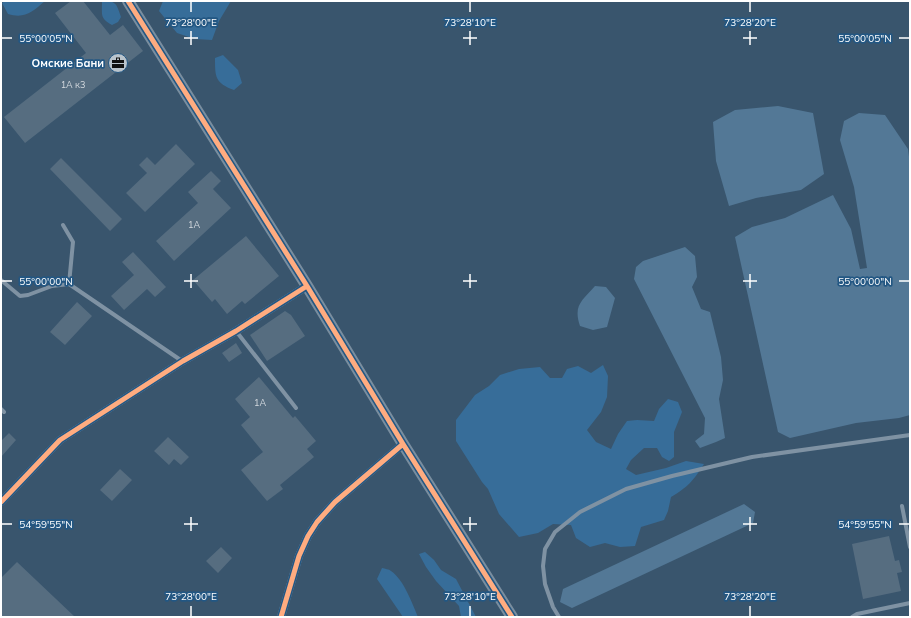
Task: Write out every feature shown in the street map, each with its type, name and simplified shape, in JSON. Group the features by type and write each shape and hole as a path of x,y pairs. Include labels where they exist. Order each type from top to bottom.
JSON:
{"street":[{"path":"128,1 512,617"},
{"path":"1,502 60,440 183,361 236,331 307,286"},
{"path":"281,617 299,556 317,522 335,502 403,444"}],"lane":[{"path":"63,226 73,242 70,284"},
{"path":"1,280 20,296 28,295 52,286 70,284 183,361"},
{"path":"236,331 296,408"},
{"path":"559,617 553,607 545,584 543,566 545,549 555,532 580,512 626,489 672,476 752,457 910,435"},
{"path":"902,506 910,547"},
{"path":"852,617 857,614 910,603"}],"shaded area":[{"path":"5,1 45,1 28,14 19,16 8,14 2,3"},
{"path":"100,1 115,3 121,17 118,22 112,25 105,20 102,16 102,2"},
{"path":"163,1 231,1 219,21 212,40 195,39 177,33 159,11"},
{"path":"223,55 238,70 242,83 234,90 223,85 216,75 215,58"},
{"path":"778,106 813,113 824,174 801,190 756,198 729,206 716,161 713,122 735,110"},
{"path":"859,113 885,115 908,149 910,164 910,415 899,418 856,423 790,438 778,432 735,237 752,227 785,218 833,195 851,229 860,269 867,268 854,187 840,140 844,121"},
{"path":"685,247 695,256 697,277 692,287 701,309 710,312 721,357 723,380 719,399 725,438 700,448 695,441 704,434 705,418 634,279 636,267 643,261"},
{"path":"595,286 606,287 615,298 607,327 593,330 580,326 578,319 578,308"},
{"path":"603,365 608,376 607,397 601,412 587,430 596,442 611,449 618,434 627,421 654,421 659,409 668,399 678,402 682,412 674,432 674,457 669,461 662,457 657,448 644,448 631,460 626,469 636,475 666,468 686,461 704,464 690,483 671,497 668,511 664,520 641,527 635,546 620,547 605,543 590,547 576,538 571,525 553,524 538,533 519,537 499,514 488,489 456,441 456,420 475,395 489,386 500,375 519,369 540,367 550,378 562,378 567,369 578,366 591,373"},
{"path":"744,504 755,512 753,523 572,608 560,602 563,589"},
{"path":"425,552 434,560 441,570 456,579 476,617 461,617 459,606 436,581 426,567 419,554"},
{"path":"382,568 390,570 400,580 418,617 403,617 377,579"}],"building":[{"path":"71,1 83,1 110,35 123,25 143,51 25,143 4,117 86,53 55,13"},
{"path":"176,144 195,164 145,212 126,193 147,173 139,165 147,157 155,165"},
{"path":"61,158 122,219 110,231 50,169"},
{"path":"211,171 221,181 213,189 231,208 174,261 156,241 198,203 188,192"},
{"path":"246,236 279,276 245,304 242,301 227,314 215,299 212,302 193,280"},
{"path":"133,252 166,287 155,297 147,289 124,310 111,296 134,275 122,262"},
{"path":"77,302 92,316 65,345 50,332"},
{"path":"285,311 291,315 305,336 267,361 250,335"},
{"path":"236,343 242,353 229,362 222,353"},
{"path":"259,377 293,418 295,416 316,441 307,449 314,457 280,485 283,489 267,501 241,470 263,452 241,425 250,417 235,399"},
{"path":"9,433 16,440 1,457 1,441"},
{"path":"168,437 189,457 181,465 174,459 169,465 154,451"},
{"path":"120,469 132,480 112,501 100,490"},
{"path":"889,536 895,561 899,560 902,572 897,573 901,591 863,599 852,544"},
{"path":"221,547 232,558 218,573 206,561"},
{"path":"17,562 75,617 1,617 1,578"}],"cycle path":[{"path":"128,1 512,617"},
{"path":"1,502 60,440 183,361 236,331 307,286"},
{"path":"281,617 299,556 308,536 317,522 335,502 403,444"}],"place":[{"name":"Омские Бани","path":"118,63"}]}
